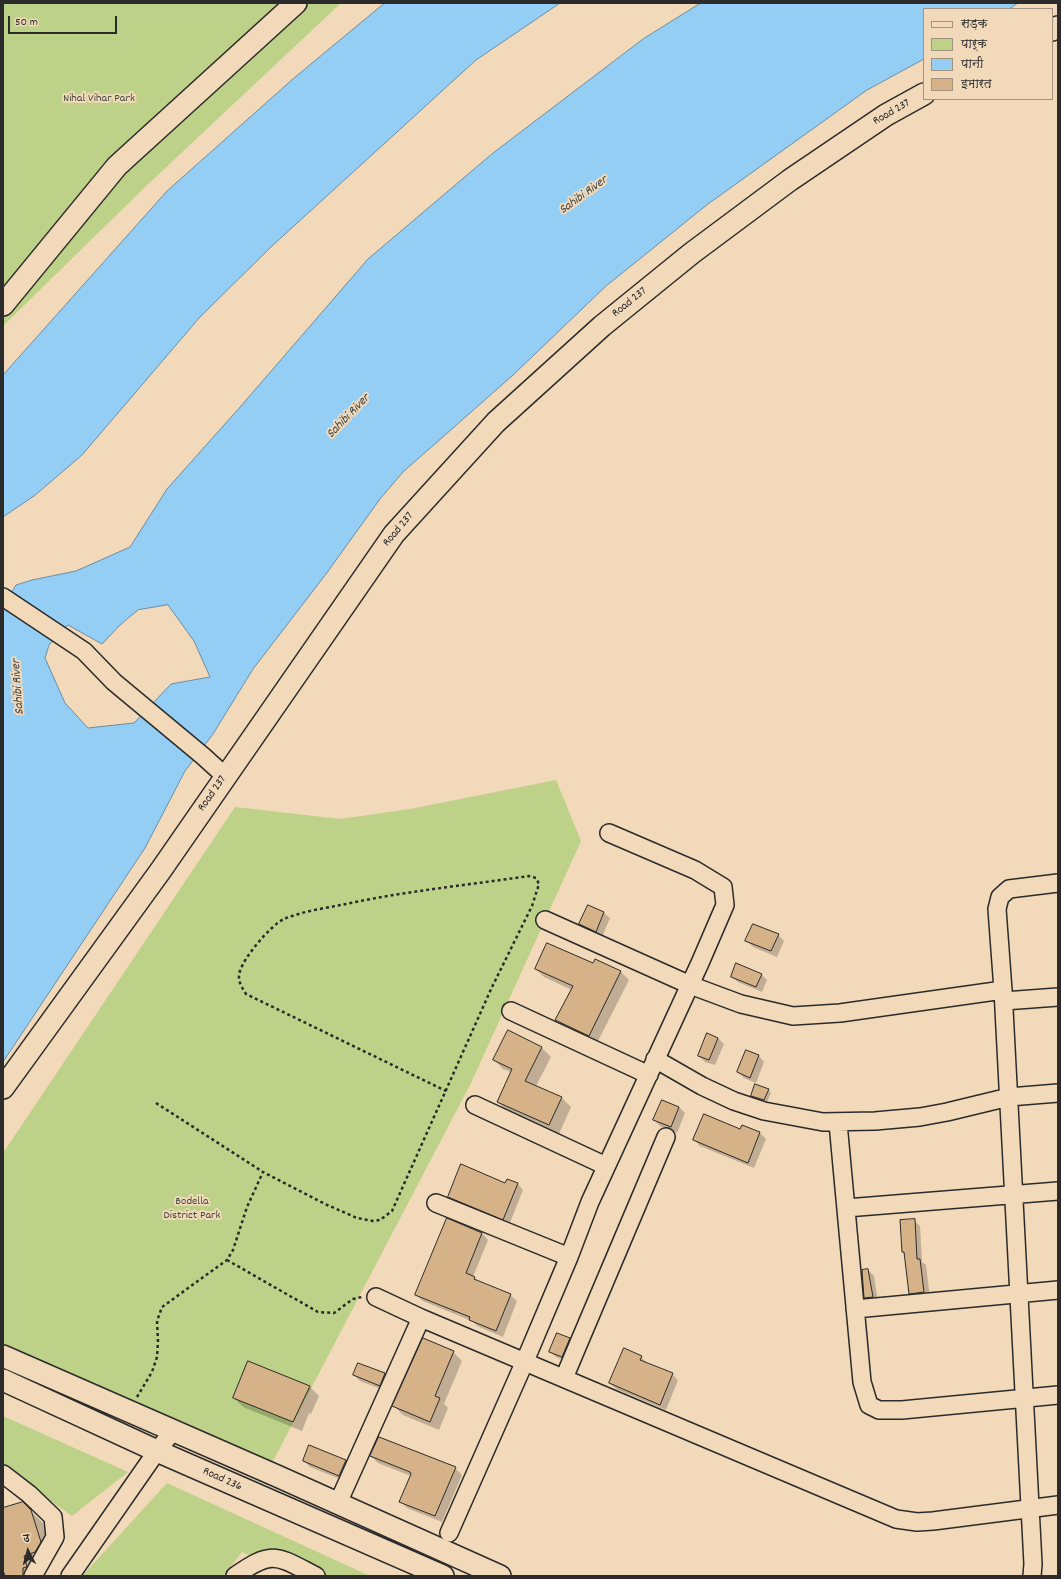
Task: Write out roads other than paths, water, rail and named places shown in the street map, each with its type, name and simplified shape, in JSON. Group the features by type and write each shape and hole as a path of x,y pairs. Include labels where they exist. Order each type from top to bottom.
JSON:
{"street":[{"path":"3,304 117,166 296,3"},
{"name":"Road 237","path":"3,1088 160,870 394,534 496,422 602,326 692,253 790,180 886,115 923,95"},
{"path":"3,597 84,651 114,682 225,776"},
{"path":"449,1533 525,1361 569,1257 590,1202 690,985 725,905 723,887 696,870 609,833"},
{"path":"1032,1576 1030,1508 1004,996 997,908 1000,897 1009,889 1058,883"},
{"path":"545,920 690,985 741,1004 793,1016 840,1013 1004,996 1058,997"},
{"path":"511,1011 649,1075"},
{"path":"655,1059 702,1086 734,1101 764,1111 823,1122 838,1123 920,1117 1009,1097 1058,1093"},
{"path":"475,1104 606,1166"},
{"path":"838,1123 862,1382 869,1404 879,1410 902,1410 1024,1397 1058,1395"},
{"path":"564,1378 666,1137"},
{"path":"846,1208 1058,1192"},
{"path":"436,1203 569,1257"},
{"path":"855,1309 1058,1290"},
{"path":"376,1297 421,1318 896,1519 917,1522 934,1521 1058,1505"},
{"path":"338,1504 421,1318"},
{"path":"3,1356 500,1576"},
{"name":"Road 236","path":"3,1380 157,1451 443,1576"},
{"path":"70,1576 157,1451 173,1431"},
{"path":"4,1477 29,1494 53,1516 55,1537 33,1576"},
{"path":"235,1576 253,1563 268,1558 280,1558 316,1576"}],"water":[{"path":"385,3 560,3 476,60 272,246 200,317 82,455 34,496 3,517 3,375 167,191 294,78"},
{"name":"Sahibi River","path":"701,3 1018,3 1010,8 923,8 923,60 867,90 708,204 606,286 512,376 403,472 380,499 326,574 253,669 213,734 185,771 145,848 3,1062 3,606 16,585 32,580 76,571 130,547 167,489 368,259 493,153 643,39","holes":["168,605 194,641 210,677 171,684 134,723 88,728 65,703 45,658 49,645 68,625 102,644 120,625 138,610"]}],"park label":[{"name":"Nihal Vihar Park","path":"99,99"},
{"name":"Bodella District Park","path":"192,1209"}]}
